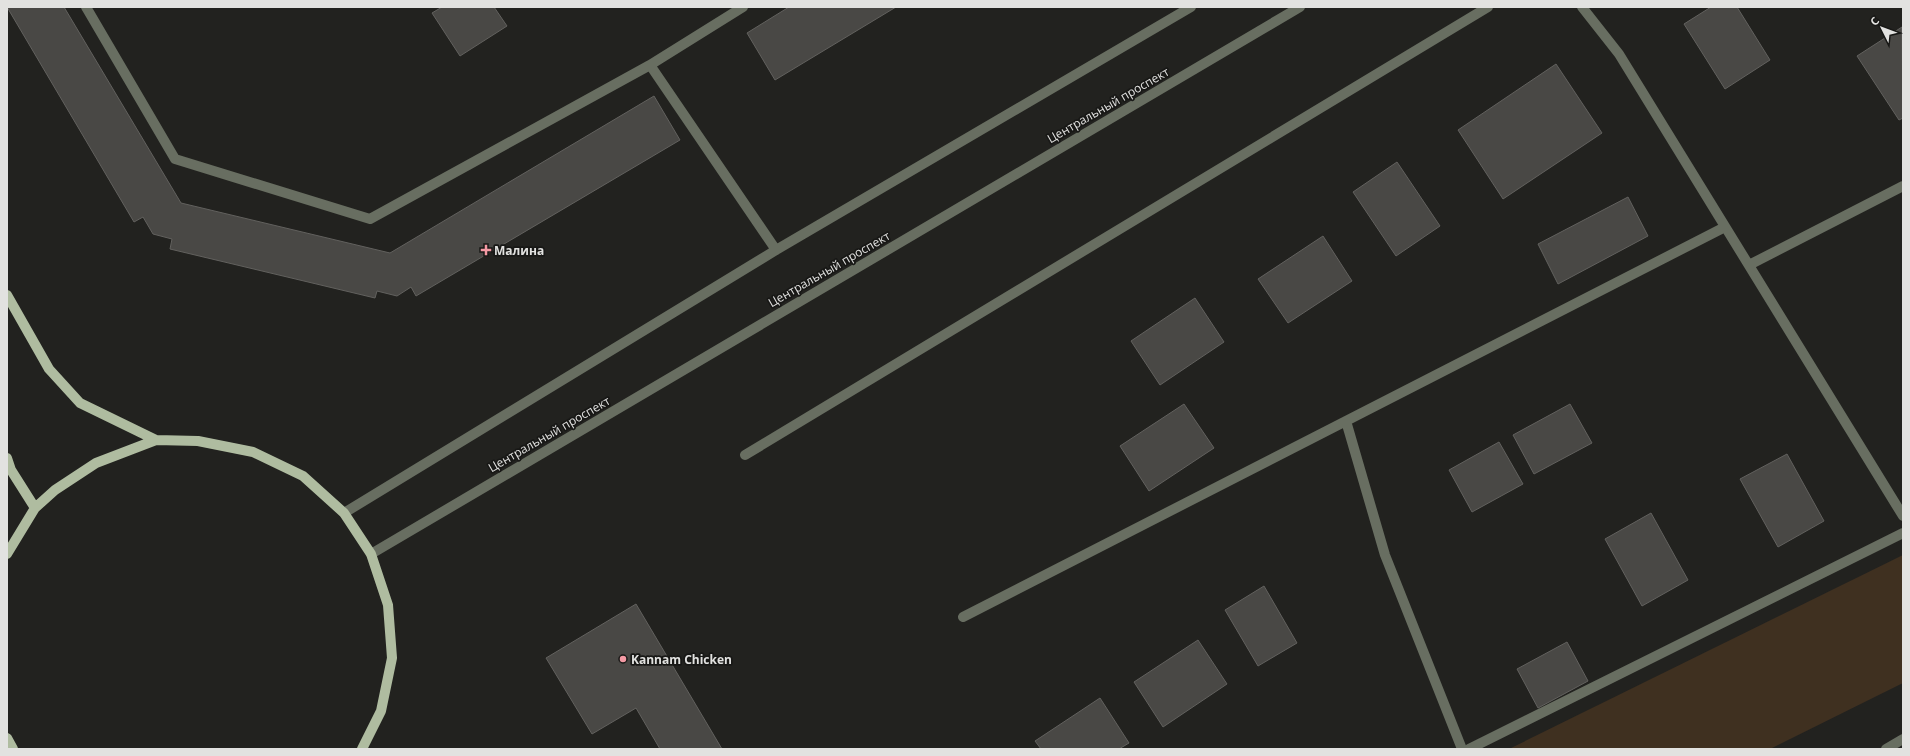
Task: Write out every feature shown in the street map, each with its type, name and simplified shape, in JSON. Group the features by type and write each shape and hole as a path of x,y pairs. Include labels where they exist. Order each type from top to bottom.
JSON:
{"main road":[{"path":"7,295 49,369 80,404 156,440"},
{"path":"7,554 35,508 55,490 96,463 156,440 198,441 253,452 302,476 344,513 370,554 388,605 392,658 381,711 362,749"},
{"path":"7,458 11,470 35,508"},
{"path":"7,738 13,749"}],"street":[{"path":"86,7 175,159 370,219 650,65 743,7"},
{"path":"344,513 776,250 1191,7"},
{"name":"Центральный проспект","path":"370,554 1300,7"},
{"path":"745,455 1488,7"},
{"path":"1582,7 1619,54 1903,516"},
{"path":"650,65 776,250"},
{"path":"1749,266 1903,186"},
{"path":"963,617 1725,227"},
{"path":"1346,422 1385,555 1462,749"},
{"path":"1469,749 1903,533"},
{"path":"1886,749 1903,739"}],"shaded area":[{"path":"1903,555 1903,683 1770,749 1509,749"}],"building":[{"path":"7,7 64,7 181,203 390,253 654,96 680,140 416,296 411,287 397,296 377,291 375,298 170,249 172,239 153,234 143,217 134,222"},
{"path":"442,7 494,7 507,26 460,56 432,13"},
{"path":"789,7 896,7 775,80 747,33"},
{"path":"1711,7 1737,7 1770,60 1725,89 1684,24"},
{"path":"1902,27 1903,118 1899,120 1857,56"},
{"path":"1556,64 1602,133 1503,199 1458,130"},
{"path":"1397,162 1440,226 1396,256 1353,192"},
{"path":"1628,197 1648,236 1558,284 1538,244"},
{"path":"1323,236 1352,281 1288,323 1258,279"},
{"path":"1195,298 1224,342 1160,385 1131,341"},
{"path":"1184,404 1214,448 1149,491 1120,446"},
{"path":"1570,404 1592,443 1534,474 1513,435"},
{"path":"1499,442 1523,484 1472,512 1449,470"},
{"path":"1787,454 1824,521 1778,547 1740,479"},
{"path":"1651,513 1688,580 1642,606 1605,539"},
{"path":"1264,586 1297,643 1258,666 1225,610"},
{"path":"636,604 722,749 660,749 636,708 592,734 546,658"},
{"path":"1198,640 1227,684 1163,727 1134,682"},
{"path":"1567,642 1588,681 1538,708 1517,669"},
{"path":"1100,698 1129,743 1119,749 1041,749 1035,741"}],"place":[{"name":"Малина","path":"486,250"},
{"name":"Kannam Chicken","path":"623,659"}]}
